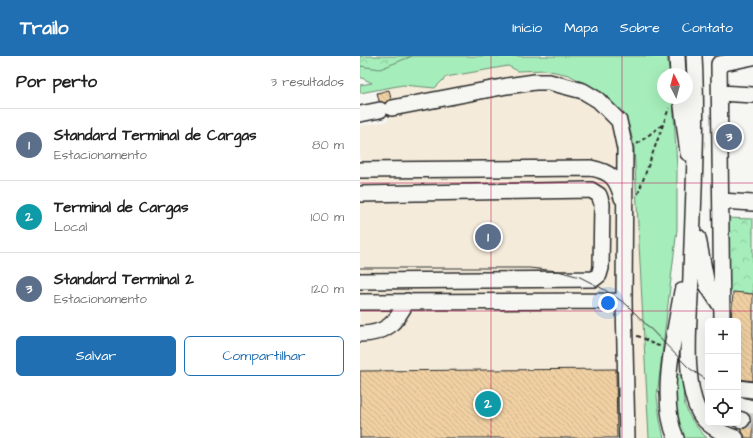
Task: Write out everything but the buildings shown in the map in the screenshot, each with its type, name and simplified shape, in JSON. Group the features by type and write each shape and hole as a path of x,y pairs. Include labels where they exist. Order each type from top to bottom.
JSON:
{"street":[{"path":"676,56 677,68"},
{"path":"694,56 696,142 688,345 691,391 701,417 719,431 736,438"},
{"path":"722,315 719,64 753,57"},
{"path":"360,114 507,86 535,82 550,82 583,91 598,100 619,121 625,151 624,301 627,438"},
{"path":"720,93 753,95"},
{"path":"676,104 693,217 708,285 722,315"},
{"path":"605,170 612,166 625,151"},
{"path":"360,170 591,168 605,170 617,182 624,206"},
{"path":"360,194 591,190 599,195 602,204 601,268 599,275 594,279 360,280"},
{"path":"720,201 753,203"},
{"path":"676,438 669,417 668,404 673,346 693,217"},
{"path":"360,334 381,331 390,327 396,321 407,301"},
{"path":"360,302 624,301"},
{"path":"741,388 753,390"},
{"path":"691,391 705,408"}],"path":[{"path":"637,196 663,124 674,104"},
{"path":"625,151 663,124"},
{"path":"645,338 650,344 656,346 673,346"}],"shaded area":[{"path":"508,66 518,71 545,70 569,75 591,87 609,101 629,125 634,146 649,438 360,438 360,126 388,121 382,89 403,85 435,88 446,77"}],"green space":[{"path":"360,56 412,56 380,69 360,66"},
{"path":"412,56 667,56 669,68 657,68 657,104 673,104 677,168 677,229 657,396 664,438 649,438 634,146 629,125 609,101 591,87 569,75 545,70 518,71 508,66 446,77 435,88 403,85 360,93 360,85 372,83 360,77 360,66 380,68"},
{"path":"726,218 753,219 753,294 728,292"},
{"path":"679,374 682,379 683,398 687,412 696,426 707,438 684,438 679,424 674,395 674,387"}],"tunnel":[{"path":"742,420 753,421"}],"tram line":[{"path":"360,268 529,268 558,271 580,277 605,290 626,304 689,368 705,379"},
{"path":"741,397 753,400"}],"place":[{"name":"Standard Terminal 2","path":"729,137"},
{"name":"Standard Terminal de Cargas","path":"488,237"},
{"name":"Terminal de Cargas","path":"488,404"}]}
